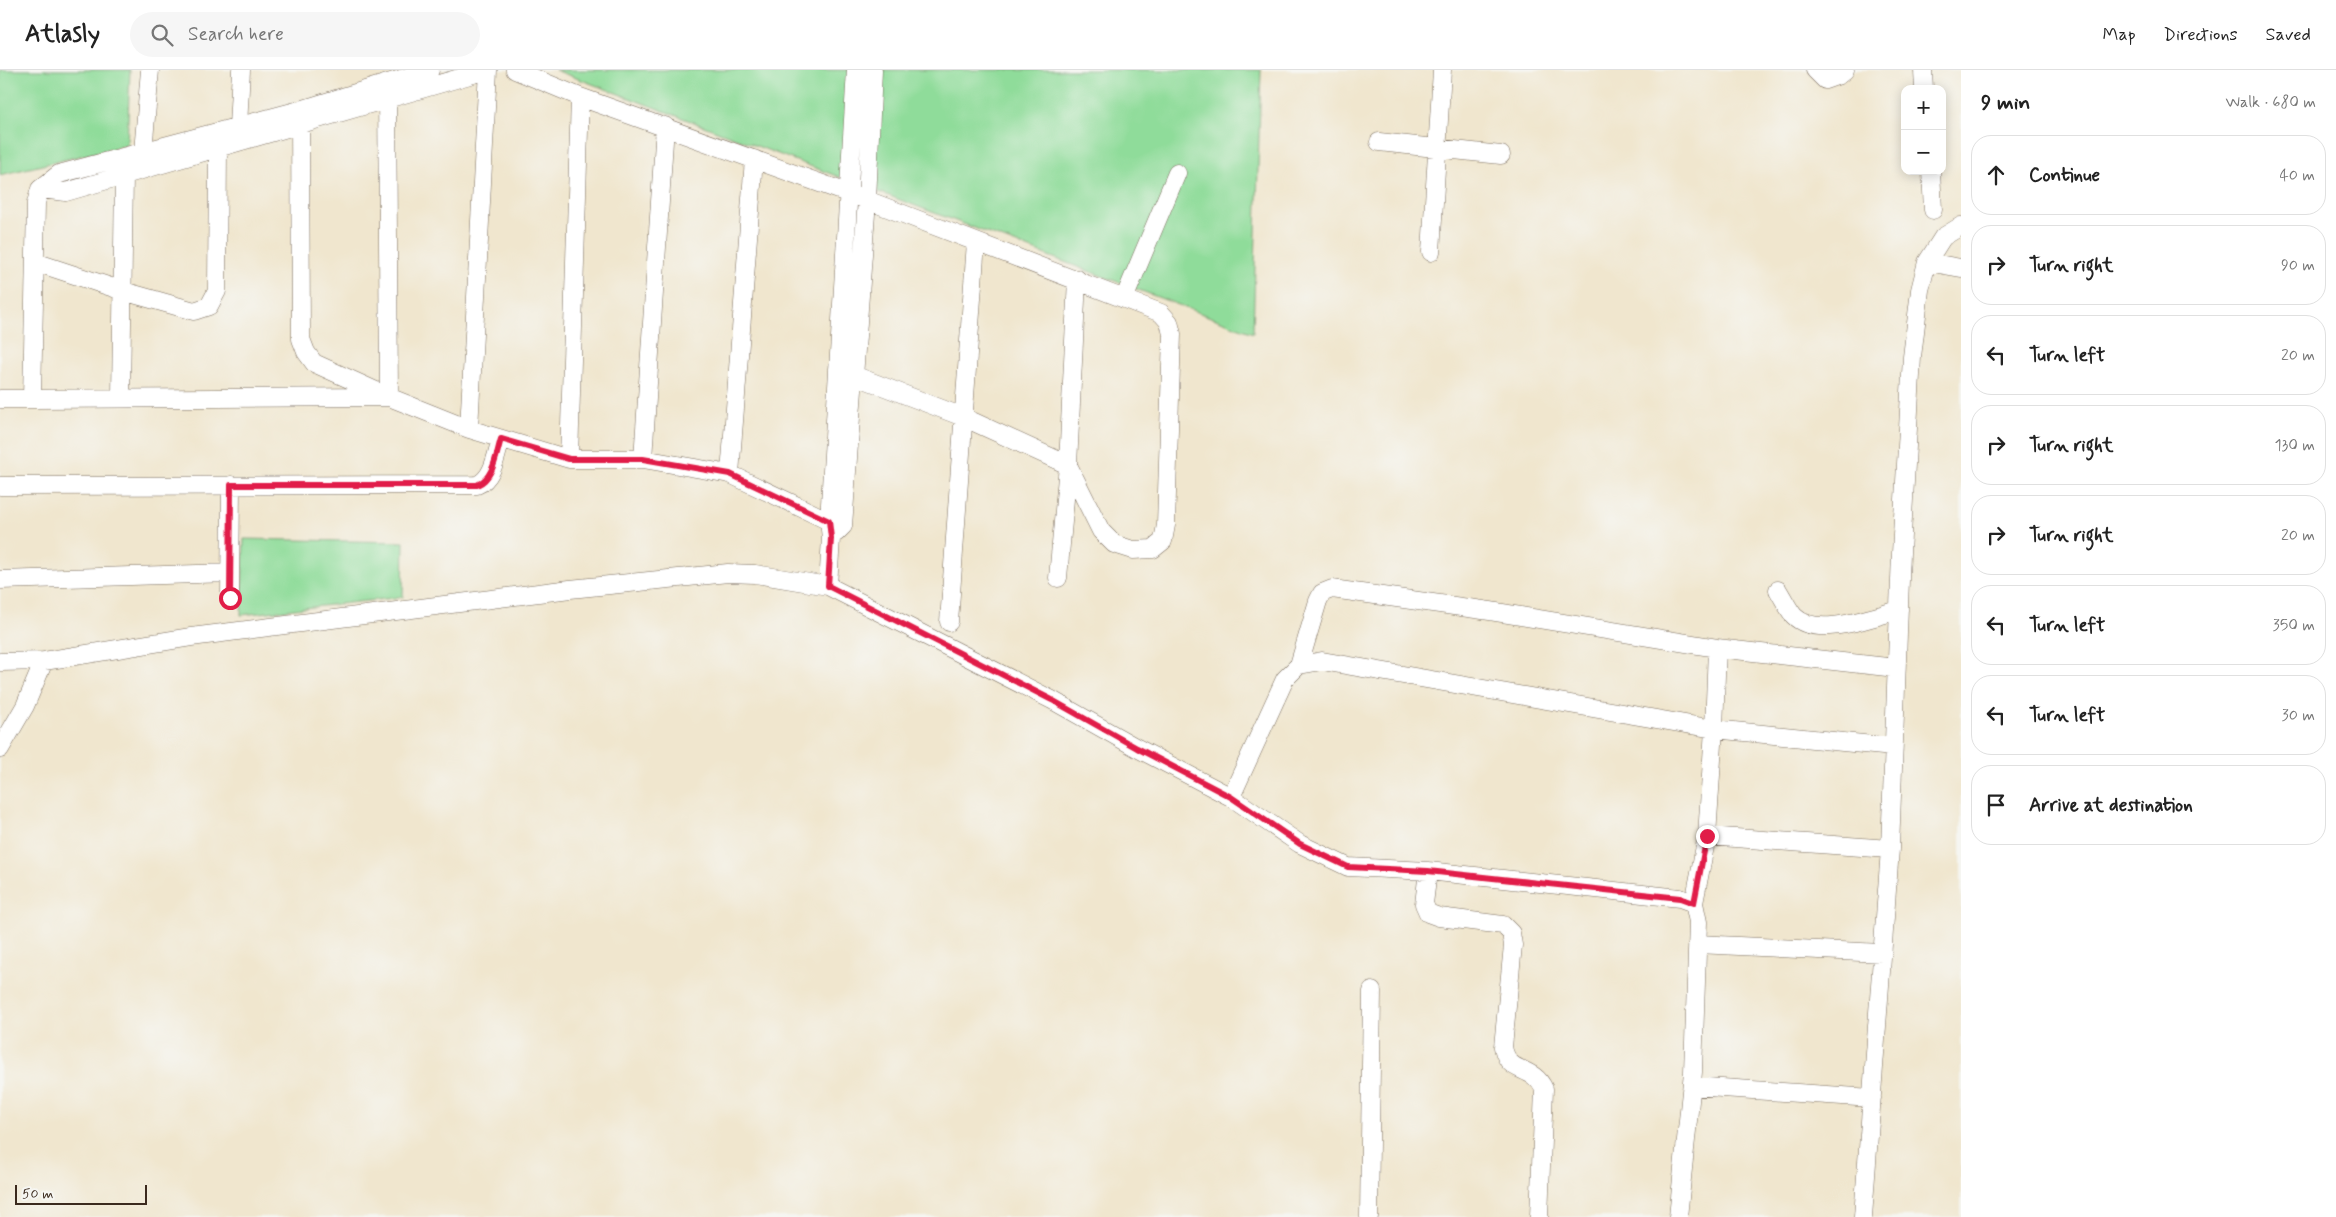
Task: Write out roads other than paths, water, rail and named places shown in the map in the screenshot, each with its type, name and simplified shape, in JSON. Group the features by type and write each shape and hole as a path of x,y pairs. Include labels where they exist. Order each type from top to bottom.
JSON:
{"street":[{"path":"143,152 150,70"},
{"path":"238,126 241,70"},
{"path":"387,91 430,70"},
{"path":"40,189 66,192 218,147 387,91 488,70 469,429"},
{"path":"515,70 580,97 850,193 1161,313 1169,322 1172,334 1166,525 1163,541 1153,549 1133,550 1114,544 1101,531 1068,465 963,417 846,372"},
{"path":"846,372 850,193 856,70"},
{"path":"828,586 846,372 867,200 873,70"},
{"path":"1431,252 1442,70"},
{"path":"1815,70 1825,80 1839,75 1845,70"},
{"path":"1923,70 1924,85"},
{"path":"387,91 389,396"},
{"path":"569,459 580,97"},
{"path":"32,399 36,203 40,189 59,174 238,126 301,118"},
{"path":"301,118 301,339 303,346 314,363 469,429 569,459 643,459 730,474 834,528"},
{"path":"643,459 665,126"},
{"path":"1379,142 1501,155"},
{"path":"35,262 122,292 194,312 209,306 217,291 218,147"},
{"path":"730,474 754,159"},
{"path":"1124,299 1177,173"},
{"path":"121,398 124,174"},
{"path":"1931,175 1933,210"},
{"path":"1863,1217 1890,849 1896,668 1912,356 1920,290 1927,262 1943,237 1961,226"},
{"path":"949,622 976,242"},
{"path":"1927,262 1961,268"},
{"path":"1058,578 1068,465 1077,279"},
{"path":"0,399 389,396"},
{"path":"0,486 477,485 484,482 490,473 501,439"},
{"path":"230,598 231,485"},
{"path":"0,580 230,573"},
{"path":"0,662 44,661 191,637 570,589 728,573 755,574 828,586 1052,700 1137,748 1231,797 1300,844 1348,867 1428,871 1680,898 1694,903"},
{"path":"1231,797 1285,679 1299,665 1318,601 1322,593 1332,589 1490,611 1717,648 1896,668"},
{"path":"1778,590 1795,616 1811,626 1831,626 1899,610"},
{"path":"1678,1217 1692,1086 1698,922 1694,903 1707,836 1717,648"},
{"path":"0,749 25,706 44,661"},
{"path":"1299,665 1322,661 1714,729 1893,747"},
{"path":"1707,836 1890,849"},
{"path":"1428,871 1424,904 1428,913 1439,917 1503,925 1511,933 1513,945 1502,1047 1505,1058 1516,1068 1530,1072 1539,1078 1544,1089 1539,1217"},
{"path":"1697,944 1882,953"},
{"path":"1369,1217 1372,991"},
{"path":"1692,1086 1872,1098"}]}
